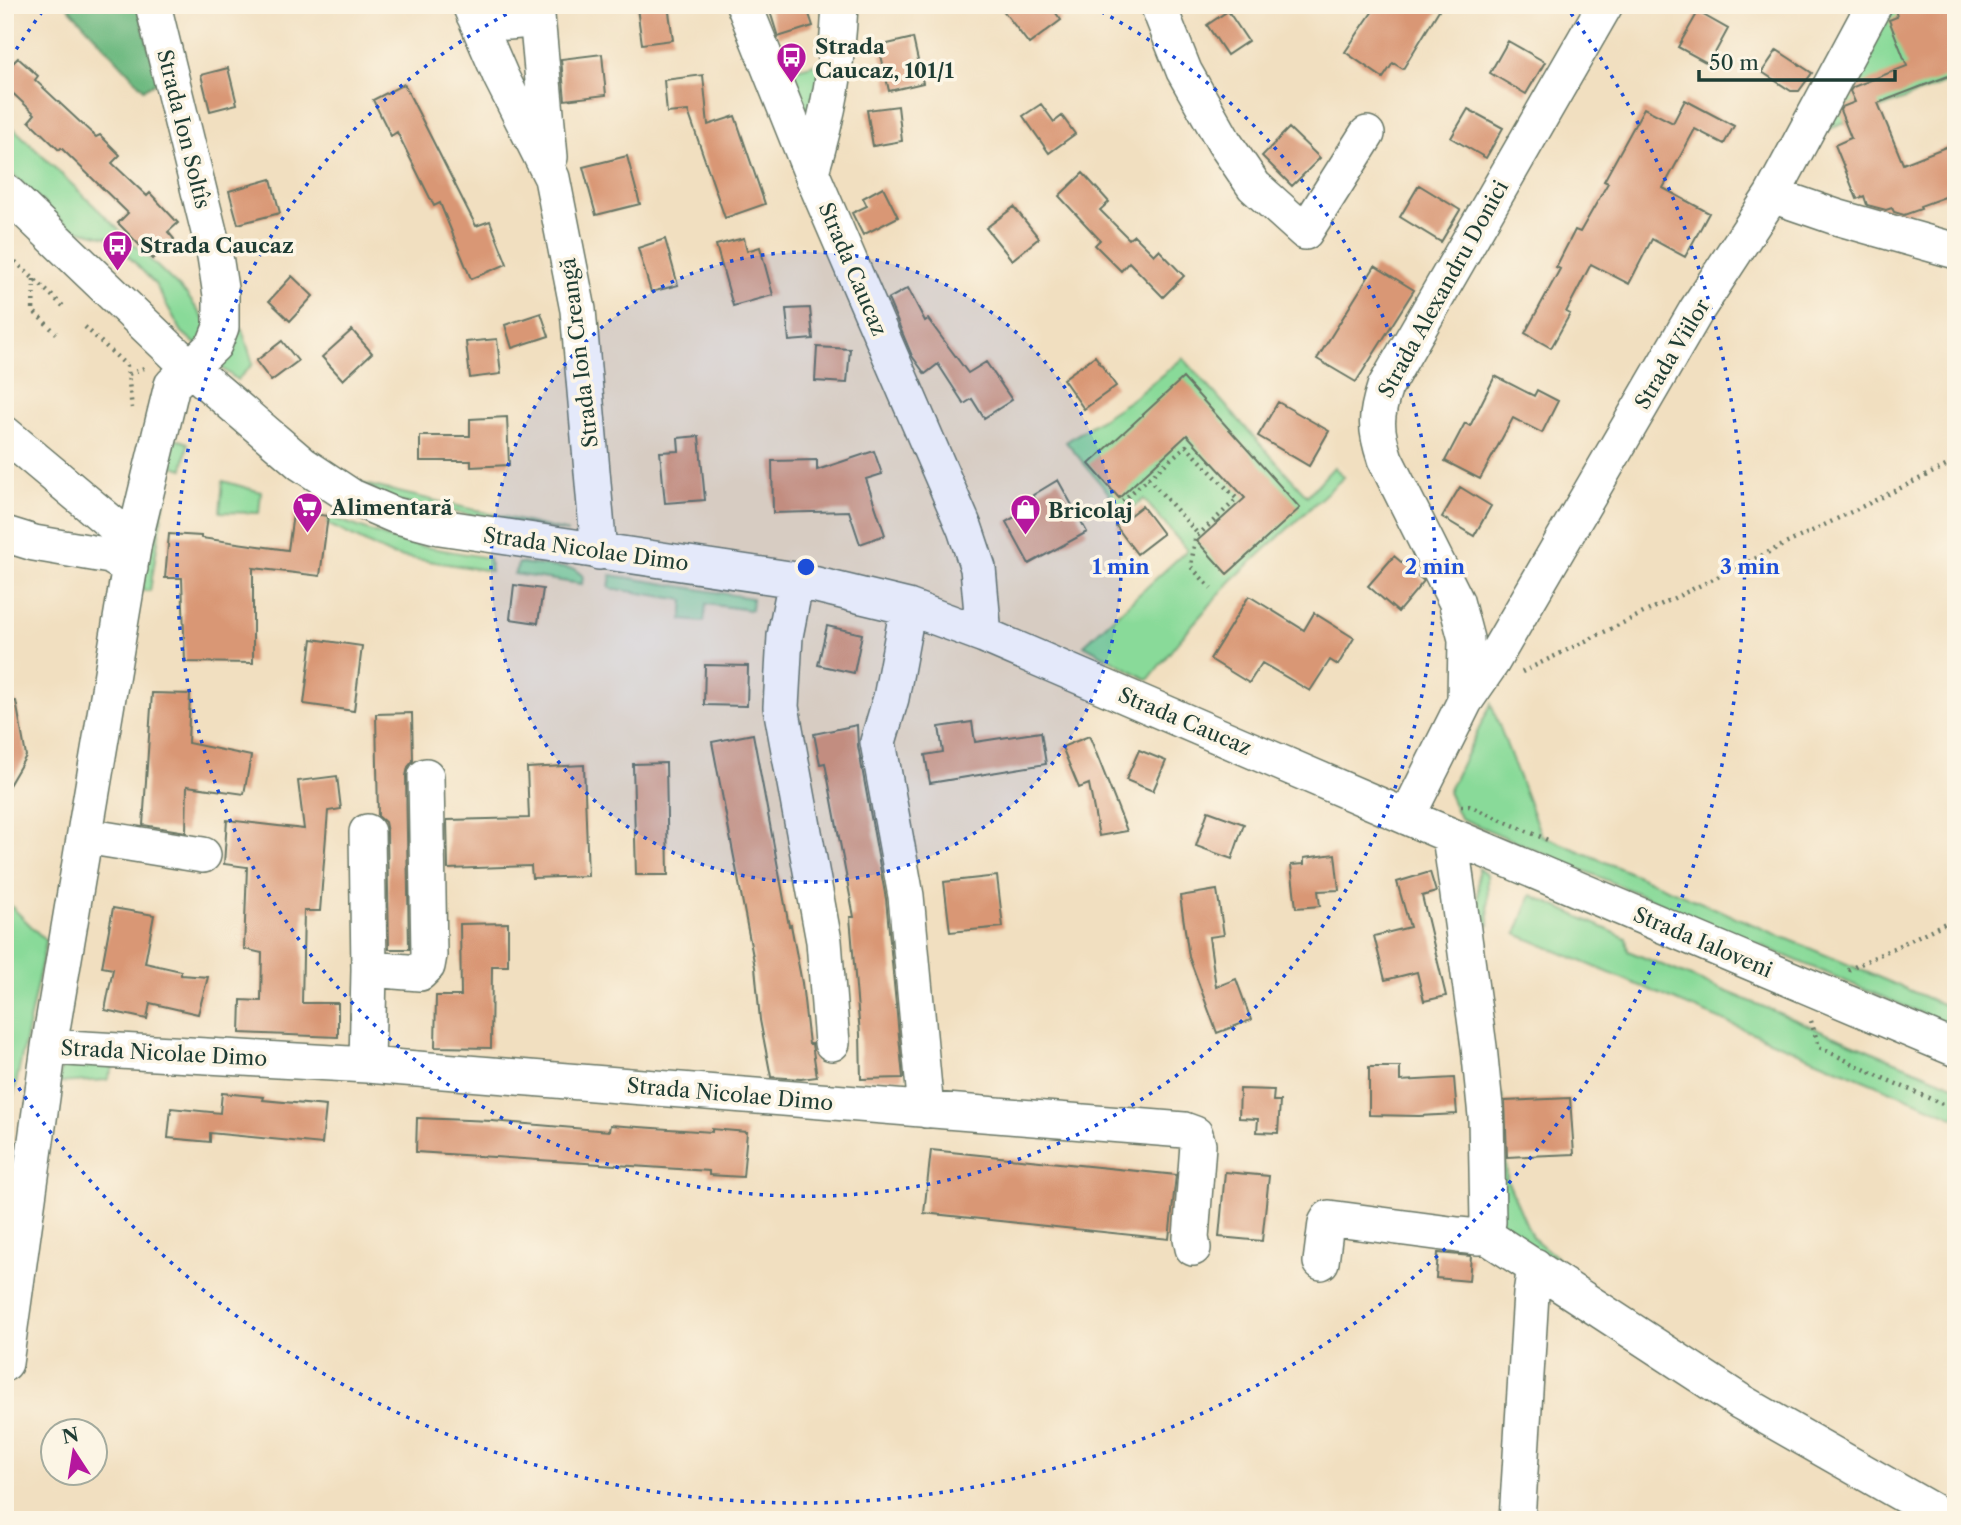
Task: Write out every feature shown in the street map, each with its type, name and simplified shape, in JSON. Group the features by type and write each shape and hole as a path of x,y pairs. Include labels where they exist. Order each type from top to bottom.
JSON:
{"street":[{"name":"Strada Ion Soltîs","path":"153,5 215,256 221,295 221,327 214,345 189,367"},
{"name":"Strada Caucaz","path":"744,5 811,172 965,529 978,568 985,635 1450,835"},
{"path":"811,172 826,122 834,82 840,5"},
{"path":"1158,5 1184,71 1224,142 1254,186 1305,232 1367,134"},
{"name":"Strada Alexandru Donici","path":"1407,817 1465,701 1466,639 1456,601 1385,459 1376,435 1376,414 1385,387 1605,5"},
{"name":"Strada Viilor","path":"1465,701 1499,650 1696,311 1772,195 1874,5"},
{"path":"472,10 490,22 517,22 536,11 552,178"},
{"name":"Strada Ion Creangă","path":"472,10 501,77 552,178 578,310 600,552"},
{"name":"Strada Nicolae Dimo","path":"5,191 189,367 302,464 352,497 394,515 440,527 796,580 908,607 985,635"},
{"path":"1772,195 1836,217 1956,251"},
{"name":"Strada Nicolae Dimo","path":"189,367 172,385 132,555 49,1047 367,1065 926,1110"},
{"path":"5,433 132,555"},
{"path":"5,534 34,543 110,556 132,555"},
{"path":"796,580 785,636 781,706 824,941 832,1043"},
{"path":"908,607 891,698 878,743 906,896 926,1110 1184,1130 1195,1134 1198,1145 1191,1238 1193,1248"},
{"path":"369,969 421,972 427,966 426,776"},
{"path":"367,832 367,1065"},
{"path":"1450,835 1486,1116 1488,1222 1485,1235"},
{"name":"Strada Ialoveni","path":"1450,835 1956,1049"},
{"path":"85,836 203,855"},
{"path":"5,1363 49,1047"},
{"path":"1321,1262 1329,1218 1458,1236 1485,1235"},
{"path":"1485,1235 1741,1402 1948,1520"},
{"path":"1517,1520 1535,1266"}],"path":[{"path":"5,252 64,307"},
{"path":"34,279 33,311 56,333"},
{"path":"85,327 127,366 133,405 131,418"},
{"path":"129,374 152,366"},
{"path":"1122,501 1186,446 1237,499 1195,538 1191,567 1210,588"},
{"path":"1520,673 1956,461"},
{"path":"1148,478 1199,534"},
{"path":"1848,970 1956,918"},
{"path":"1800,982 1819,1047 1956,1110"}],"green space":[{"path":"66,5 137,5 158,81 144,89"},
{"path":"1887,5 1923,5 1950,81 1822,132"},
{"path":"826,61 805,131 778,64 800,68"},
{"path":"5,120 187,295 210,328 198,346 182,332 155,284 111,238 70,228 5,167"},
{"path":"242,329 253,364 237,380 214,362 222,338"},
{"path":"1183,358 1307,496 1334,467 1344,477 1232,580 1148,680 1084,645 1187,550 1144,499 1125,513 1066,442 1132,399"},
{"path":"170,437 188,443 183,469 170,465 150,591 142,591"},
{"path":"223,481 261,492 259,513 220,512"},
{"path":"360,483 568,532 398,502"},
{"path":"328,516 403,543 489,558 491,571 391,555 327,524"},
{"path":"519,563 574,569 583,576 582,584 514,574"},
{"path":"611,575 752,598 751,610 706,604 704,622 682,620 684,600 609,588"},
{"path":"1491,704 1541,835 1956,1010 1956,1028 1460,818 1448,792"},
{"path":"1478,868 1487,875 1489,925 1478,921"},
{"path":"1531,895 1626,938 1628,951 1956,1086 1956,1118 1516,934"},
{"path":"5,900 46,941 12,1103 5,1096"},
{"path":"75,1059 116,1062 107,1080 59,1083 61,1069"},
{"path":"1500,1095 1503,1101 1507,1180 1532,1237 1641,1328 1497,1235"}],"building":[{"path":"668,5 673,40 642,44 637,8"},
{"path":"768,5 806,5 813,26 778,37"},
{"path":"999,5 1050,5 1061,20 1029,44"},
{"path":"1377,5 1442,5 1403,69 1393,63 1383,78 1345,52"},
{"path":"1894,5 1956,5 1956,73 1878,103 1903,164 1956,143 1956,193 1904,215 1894,212 1892,208 1886,210 1867,205 1864,196 1857,199 1835,145 1851,138 1840,110 1855,102 1850,91 1853,87 1907,66 1889,20 1897,17"},
{"path":"1228,11 1248,41 1227,55 1207,25"},
{"path":"1698,12 1728,29 1709,64 1678,47"},
{"path":"913,38 923,83 889,91 879,46"},
{"path":"1508,41 1545,62 1526,94 1490,73"},
{"path":"1777,50 1812,73 1799,91 1791,91 1762,72"},
{"path":"602,54 606,95 565,100 561,59"},
{"path":"18,58 38,76 35,80 96,137 100,135 120,155 112,163 147,196 150,193 178,223 168,232 174,239 153,259 118,223 128,213 29,121 35,114 5,86 5,71"},
{"path":"228,68 237,104 210,111 201,75"},
{"path":"703,75 708,125 735,116 765,204 725,218 688,111 667,113 664,80"},
{"path":"404,84 476,226 490,221 507,264 471,279 440,203 434,206 397,132 391,136 373,100"},
{"path":"1685,100 1734,126 1724,144 1695,129 1663,188 1709,213 1685,257 1652,239 1629,284 1591,264 1566,312 1570,314 1551,348 1525,333 1560,269 1556,267 1575,230 1580,232 1608,183 1604,181 1644,108 1673,123"},
{"path":"1041,104 1054,122 1062,116 1075,134 1049,153 1023,116"},
{"path":"898,106 902,141 873,146 867,110"},
{"path":"1468,109 1503,128 1486,158 1451,138"},
{"path":"1289,128 1320,158 1292,186 1262,156"},
{"path":"627,156 640,204 596,215 583,167"},
{"path":"1083,173 1109,202 1100,210 1129,239 1134,235 1154,255 1159,250 1184,276 1163,297 1129,262 1121,271 1095,245 1100,240 1059,196"},
{"path":"271,179 280,213 238,224 229,191"},
{"path":"1419,185 1460,210 1441,242 1400,217"},
{"path":"883,187 898,217 863,235 852,213 867,206 863,198"},
{"path":"1014,207 1039,238 1012,260 986,228"},
{"path":"744,238 747,251 760,247 773,295 733,306 716,245"},
{"path":"665,239 678,285 651,292 638,248"},
{"path":"1375,266 1414,290 1356,382 1317,359"},
{"path":"292,276 313,296 290,321 269,301"},
{"path":"908,288 925,321 928,319 968,373 986,362 1012,400 984,418 972,399 964,404 938,364 925,374 912,356 888,299"},
{"path":"810,308 813,339 789,341 786,309"},
{"path":"541,313 549,336 512,348 505,325"},
{"path":"352,330 372,353 343,380 322,357"},
{"path":"497,339 501,374 470,378 466,342"},
{"path":"282,341 298,361 271,381 256,361"},
{"path":"817,347 850,349 847,383 815,381"},
{"path":"1095,356 1116,386 1084,409 1063,379"},
{"path":"1495,376 1534,396 1537,390 1558,401 1542,433 1513,418 1480,479 1445,461 1465,423 1470,426"},
{"path":"1183,378 1300,508 1227,574 1197,541 1245,498 1187,435 1119,498 1089,464"},
{"path":"1278,402 1329,431 1309,466 1258,436"},
{"path":"507,417 509,465 471,467 471,461 420,461 420,436 470,436 470,419"},
{"path":"699,436 705,500 665,503 660,452 679,451 678,438"},
{"path":"874,451 882,474 866,479 885,535 860,544 849,511 773,513 772,461 817,460 817,470"},
{"path":"1058,480 1087,532 1029,564 1006,522 1038,504 1033,495"},
{"path":"1460,487 1491,506 1474,536 1442,517"},
{"path":"1142,506 1163,534 1137,554 1116,526"},
{"path":"305,513 328,516 320,576 253,568 253,663 185,662 182,578 165,578 169,534 201,536 288,550 293,514 305,516"},
{"path":"1394,556 1424,581 1398,612 1368,586"},
{"path":"514,585 543,589 538,623 510,619"},
{"path":"1249,596 1304,630 1314,613 1354,638 1338,665 1330,660 1310,691 1262,663 1249,683 1210,659"},
{"path":"827,626 862,634 854,673 818,665"},
{"path":"312,639 362,646 354,711 304,704"},
{"path":"705,665 748,666 747,706 704,705"},
{"path":"152,693 190,694 188,743 251,756 244,794 187,786 186,832 143,825"},
{"path":"16,701 26,756 5,792 5,702"},
{"path":"412,713 413,761 406,776 409,949 389,949 387,832 385,822 378,816 376,714"},
{"path":"972,722 975,742 1041,732 1046,764 930,783 925,755 943,752 939,727"},
{"path":"857,725 858,746 886,899 903,1078 861,1079 850,917 854,917 825,763 820,764 814,734"},
{"path":"753,734 802,983 809,1044 812,1044 817,1077 771,1077 760,1020 755,967 712,742"},
{"path":"1089,736 1127,831 1099,836 1089,784 1079,788 1062,747"},
{"path":"1139,750 1166,761 1153,791 1126,780"},
{"path":"666,763 668,875 636,875 633,764"},
{"path":"584,765 588,876 532,878 531,866 448,869 447,820 529,818 527,768"},
{"path":"337,776 341,809 328,811 320,911 304,911 302,1003 338,1003 338,1037 240,1033 241,1000 261,1001 262,953 244,949 247,867 224,864 227,820 304,829 298,781"},
{"path":"1208,811 1244,824 1232,859 1196,846"},
{"path":"1335,854 1339,890 1318,891 1320,906 1296,908 1291,865 1304,864 1304,858"},
{"path":"1430,872 1436,892 1422,896 1446,996 1424,1001 1417,972 1385,980 1374,936 1410,927 1397,882"},
{"path":"997,876 1003,927 950,932 944,882"},
{"path":"1217,890 1224,935 1209,937 1216,987 1236,979 1251,1020 1217,1033 1189,957 1180,896"},
{"path":"113,908 154,915 145,963 181,971 181,975 208,977 198,1014 150,1003 147,1019 105,1010 113,969 102,967"},
{"path":"508,923 508,966 492,966 491,1048 435,1047 436,996 461,996 460,924"},
{"path":"1369,1067 1400,1067 1400,1081 1454,1078 1457,1114 1369,1115"},
{"path":"1240,1089 1274,1090 1273,1101 1280,1101 1278,1133 1257,1132 1258,1119 1239,1118"},
{"path":"222,1093 326,1106 322,1144 210,1133 210,1142 168,1138 171,1108 220,1113"},
{"path":"1570,1098 1574,1154 1507,1157 1505,1101"},
{"path":"417,1118 609,1131 610,1125 747,1132 743,1177 709,1175 709,1171 416,1152"},
{"path":"931,1150 1176,1175 1169,1239 924,1213"},
{"path":"1225,1172 1269,1176 1262,1241 1219,1237"},
{"path":"1438,1253 1471,1256 1469,1281 1436,1278"}],"place":[{"name":"Strada Caucaz, 101/1","path":"792,85"},
{"name":"Strada Caucaz","path":"117,272"},
{"name":"Alimentară","path":"308,534"},
{"name":"Bricolaj","path":"1025,537"}]}
